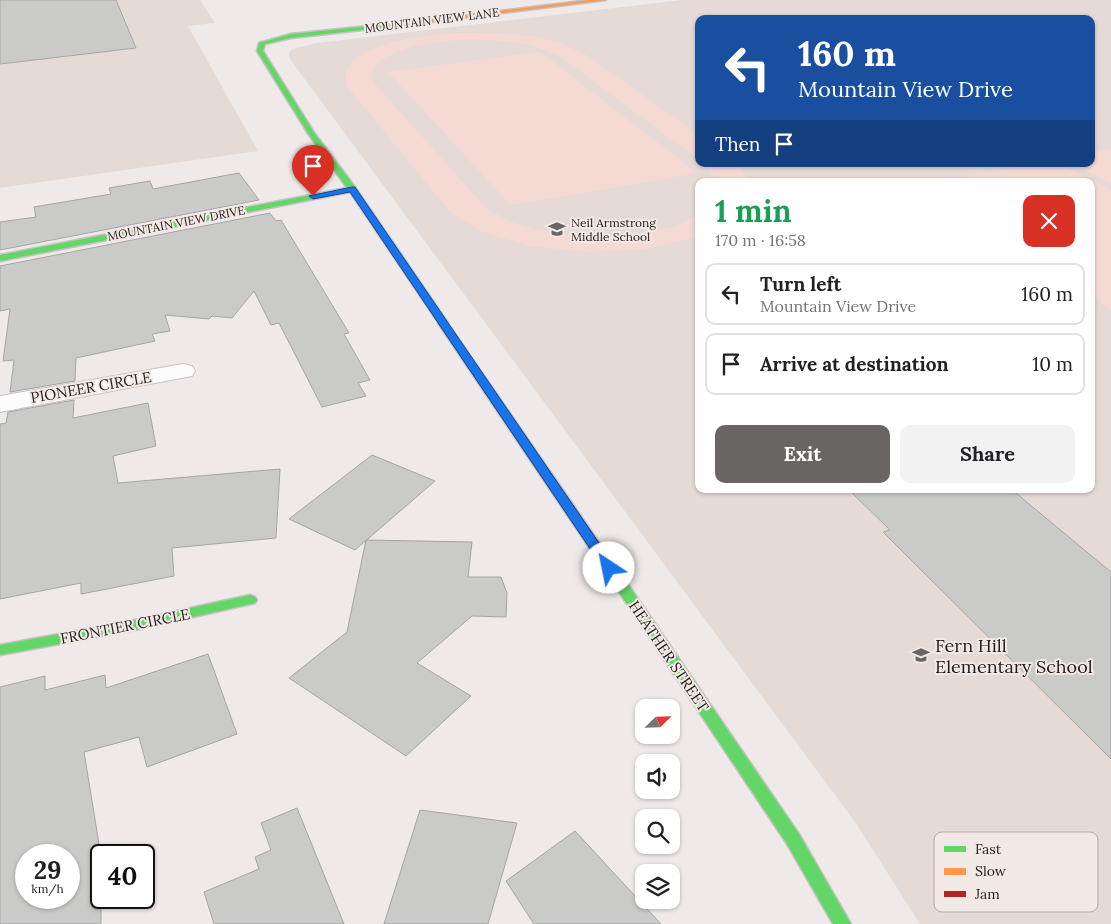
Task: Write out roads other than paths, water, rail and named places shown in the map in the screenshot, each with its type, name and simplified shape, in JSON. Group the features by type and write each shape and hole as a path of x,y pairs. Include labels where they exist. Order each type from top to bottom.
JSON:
{"street":[{"name":"MOUNTAIN VIEW LANE","path":"262,43 291,36 603,0"},
{"name":"HEATHER STREET","path":"262,43 260,51 312,136 352,189 793,839 842,924"},
{"name":"MOUNTAIN VIEW DRIVE","path":"0,258 352,189"},
{"name":"PIONEER CIRCLE","path":"0,404 183,371"},
{"name":"FRONTIER CIRCLE","path":"0,650 140,624 250,600"}],"place":[{"name":"Neil Armstrong Middle School","path":"557,229"},
{"name":"Fern Hill Elementary School","path":"921,655"}]}
